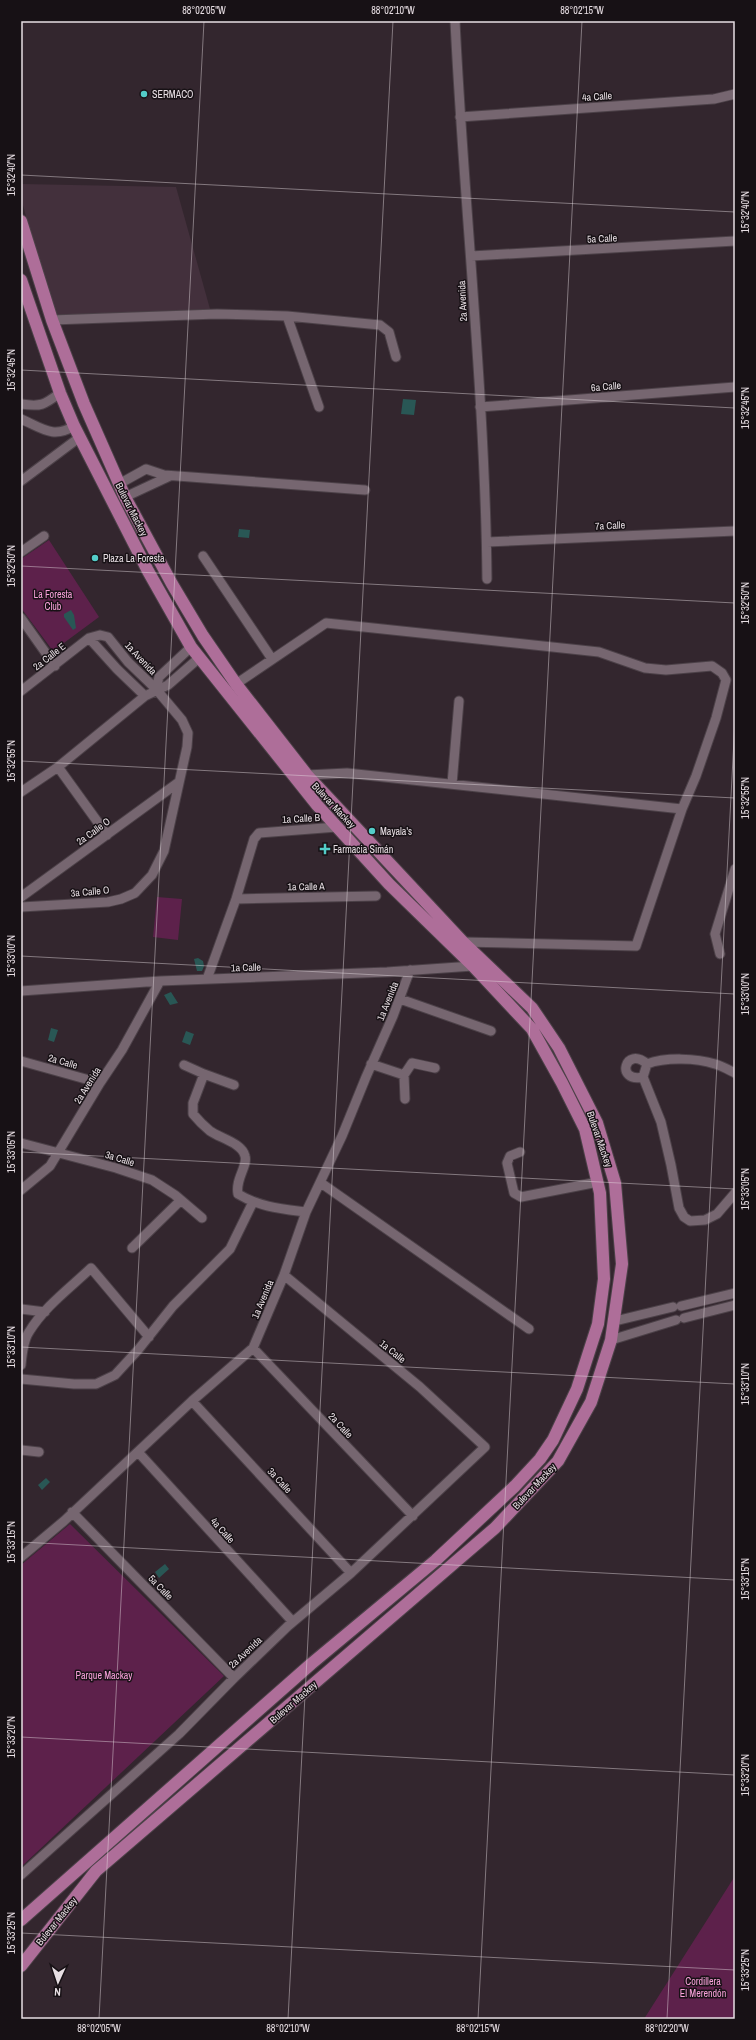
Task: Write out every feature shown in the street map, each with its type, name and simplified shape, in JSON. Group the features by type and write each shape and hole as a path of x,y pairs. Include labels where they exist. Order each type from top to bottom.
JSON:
{"main road":[{"name":"Bulevar Mackey","path":"21,221 52,320 74,383 125,497 172,584 236,684 307,775 464,942 532,1008 560,1048 597,1123 615,1183 622,1264 612,1340 591,1402 558,1461 495,1528 96,1871 21,1966"},
{"name":"Bulevar Mackey","path":"21,280 60,393 77,431 148,571 199,658 317,805 389,884 473,966 532,1029 562,1083 585,1129 598,1182 603,1224 604,1279 597,1331 577,1390 554,1440 540,1459 515,1486 436,1560 310,1664 21,1920"},
{"path":"106,486 109,486 118,500 125,497"},
{"path":"612,1340 602,1338 597,1331 615,1321"}],"street":[{"name":"2a Avenida","path":"455,21 460,117 471,256 480,407 487,542 487,579"},
{"name":"4a Calle","path":"460,117 714,99 735,94"},
{"name":"5a Calle","path":"471,256 735,242"},
{"path":"52,320 217,314 287,316 380,325 388,332 396,357"},
{"path":"287,316 319,407"},
{"name":"6a Calle","path":"480,407 735,387"},
{"path":"21,404 34,406 45,405 60,393"},
{"path":"21,419 54,432 77,431"},
{"path":"21,481 77,431"},
{"path":"119,484 146,469 172,476 365,490"},
{"path":"125,497 172,476"},
{"name":"7a Calle","path":"487,542 735,530"},
{"path":"21,552 44,536"},
{"path":"203,556 272,659"},
{"path":"21,618 55,666"},
{"path":"236,684 326,623 599,652 644,668 666,670 712,666 722,672 726,680 723,694 708,741 682,809 636,946 464,942"},
{"name":"1a Avenida","path":"89,638 100,635 108,636 128,662 156,689 182,720 188,733 187,747 179,782"},
{"path":"89,638 117,669 145,696"},
{"name":"2a Calle E","path":"21,691 89,638"},
{"path":"156,689 159,677 191,646"},
{"path":"21,792 58,767 145,696 156,689 168,685 199,658"},
{"path":"452,784 459,701"},
{"path":"58,767 107,835"},
{"path":"307,775 347,772 682,809"},
{"name":"2a Calle O","path":"21,896 179,782"},
{"name":"3a Calle O","path":"21,907 108,902 121,899 135,893 152,875 164,851 179,782"},
{"name":"1a Calle B","path":"236,899 254,839 259,833 266,831 337,827"},
{"path":"720,954 716,934 735,869"},
{"name":"1a Calle A","path":"236,899 376,896"},
{"path":"207,979 236,899"},
{"name":"1a Calle","path":"21,991 160,981 473,966"},
{"name":"1a Avenida","path":"21,1557 138,1452 192,1401 253,1348 284,1275 306,1212 321,1183 400,999 410,970"},
{"name":"2a Avenida","path":"21,1190 50,1166 59,1153 100,1083 122,1050 160,981"},
{"path":"400,999 490,1031"},
{"path":"643,1077 636,1079 630,1077 626,1072 626,1065 630,1060 636,1058 647,1064"},
{"path":"647,1064 658,1060 682,1060 714,1063 735,1073"},
{"name":"2a Calle","path":"21,1061 100,1083"},
{"path":"371,1064 404,1075"},
{"path":"405,1099 404,1075 412,1064 435,1068"},
{"path":"647,1064 643,1077 660,1122 671,1165 679,1208 684,1217 690,1221 705,1220 717,1214 735,1193"},
{"path":"184,1065 234,1085"},
{"path":"204,1074 193,1103 193,1114 211,1132 241,1149 245,1155 246,1162 238,1181 238,1194 253,1202 283,1209 306,1212"},
{"name":"3a Calle","path":"21,1143 152,1180 181,1200 202,1218"},
{"path":"520,1152 510,1156 507,1162 514,1193 521,1197 598,1182"},
{"path":"321,1183 529,1329"},
{"path":"132,1248 181,1200"},
{"path":"21,1379 74,1384 96,1384 115,1374 149,1337 173,1306 230,1249 253,1202"},
{"path":"21,1365 22,1351 28,1333 45,1312 91,1268 149,1337"},
{"name":"1a Calle","path":"284,1275 420,1387 485,1447"},
{"path":"615,1321 735,1293"},
{"path":"612,1340 680,1319 735,1305"},
{"path":"21,1308 45,1312"},
{"name":"2a Calle","path":"253,1348 413,1516"},
{"name":"3a Calle","path":"192,1401 351,1573"},
{"name":"2a Avenida","path":"21,1875 179,1734 234,1678 293,1622 351,1573 485,1447"},
{"path":"21,1450 39,1452"},
{"name":"4a Calle","path":"138,1452 293,1622"},
{"name":"5a Calle","path":"72,1512 234,1678"}],"shaded area":[{"path":"21,184 176,187 210,309 53,315 21,198"},
{"path":"403,399 416,400 414,415 401,414"},
{"path":"239,529 250,530 249,538 238,537"},
{"path":"71,610 74,615 76,628 73,630 64,617 64,614"},
{"path":"198,958 203,961 204,966 202,971 197,971 194,959"},
{"path":"171,992 178,1003 170,1005 164,995"},
{"path":"51,1028 58,1030 54,1042 48,1040"},
{"path":"186,1031 194,1034 190,1045 182,1042"},
{"path":"46,1478 50,1482 42,1490 38,1485"},
{"path":"165,1564 169,1569 159,1578 155,1572"}],"green space":[{"name":"La Foresta Club","path":"49,540 99,617 53,651 21,608 21,559"},
{"path":"157,897 182,899 178,940 153,937"},
{"name":"Parque Mackay","path":"70,1524 224,1676 21,1867 21,1565"},
{"name":"Cordillera El Merendón","path":"735,1876 735,2019 644,2019"}],"place":[{"name":"SERMACO","path":"144,94"},
{"name":"Plaza La Foresta","path":"95,558"},
{"name":"Mayala's","path":"372,831"},
{"name":"Farmacia Simán","path":"325,849"}]}
